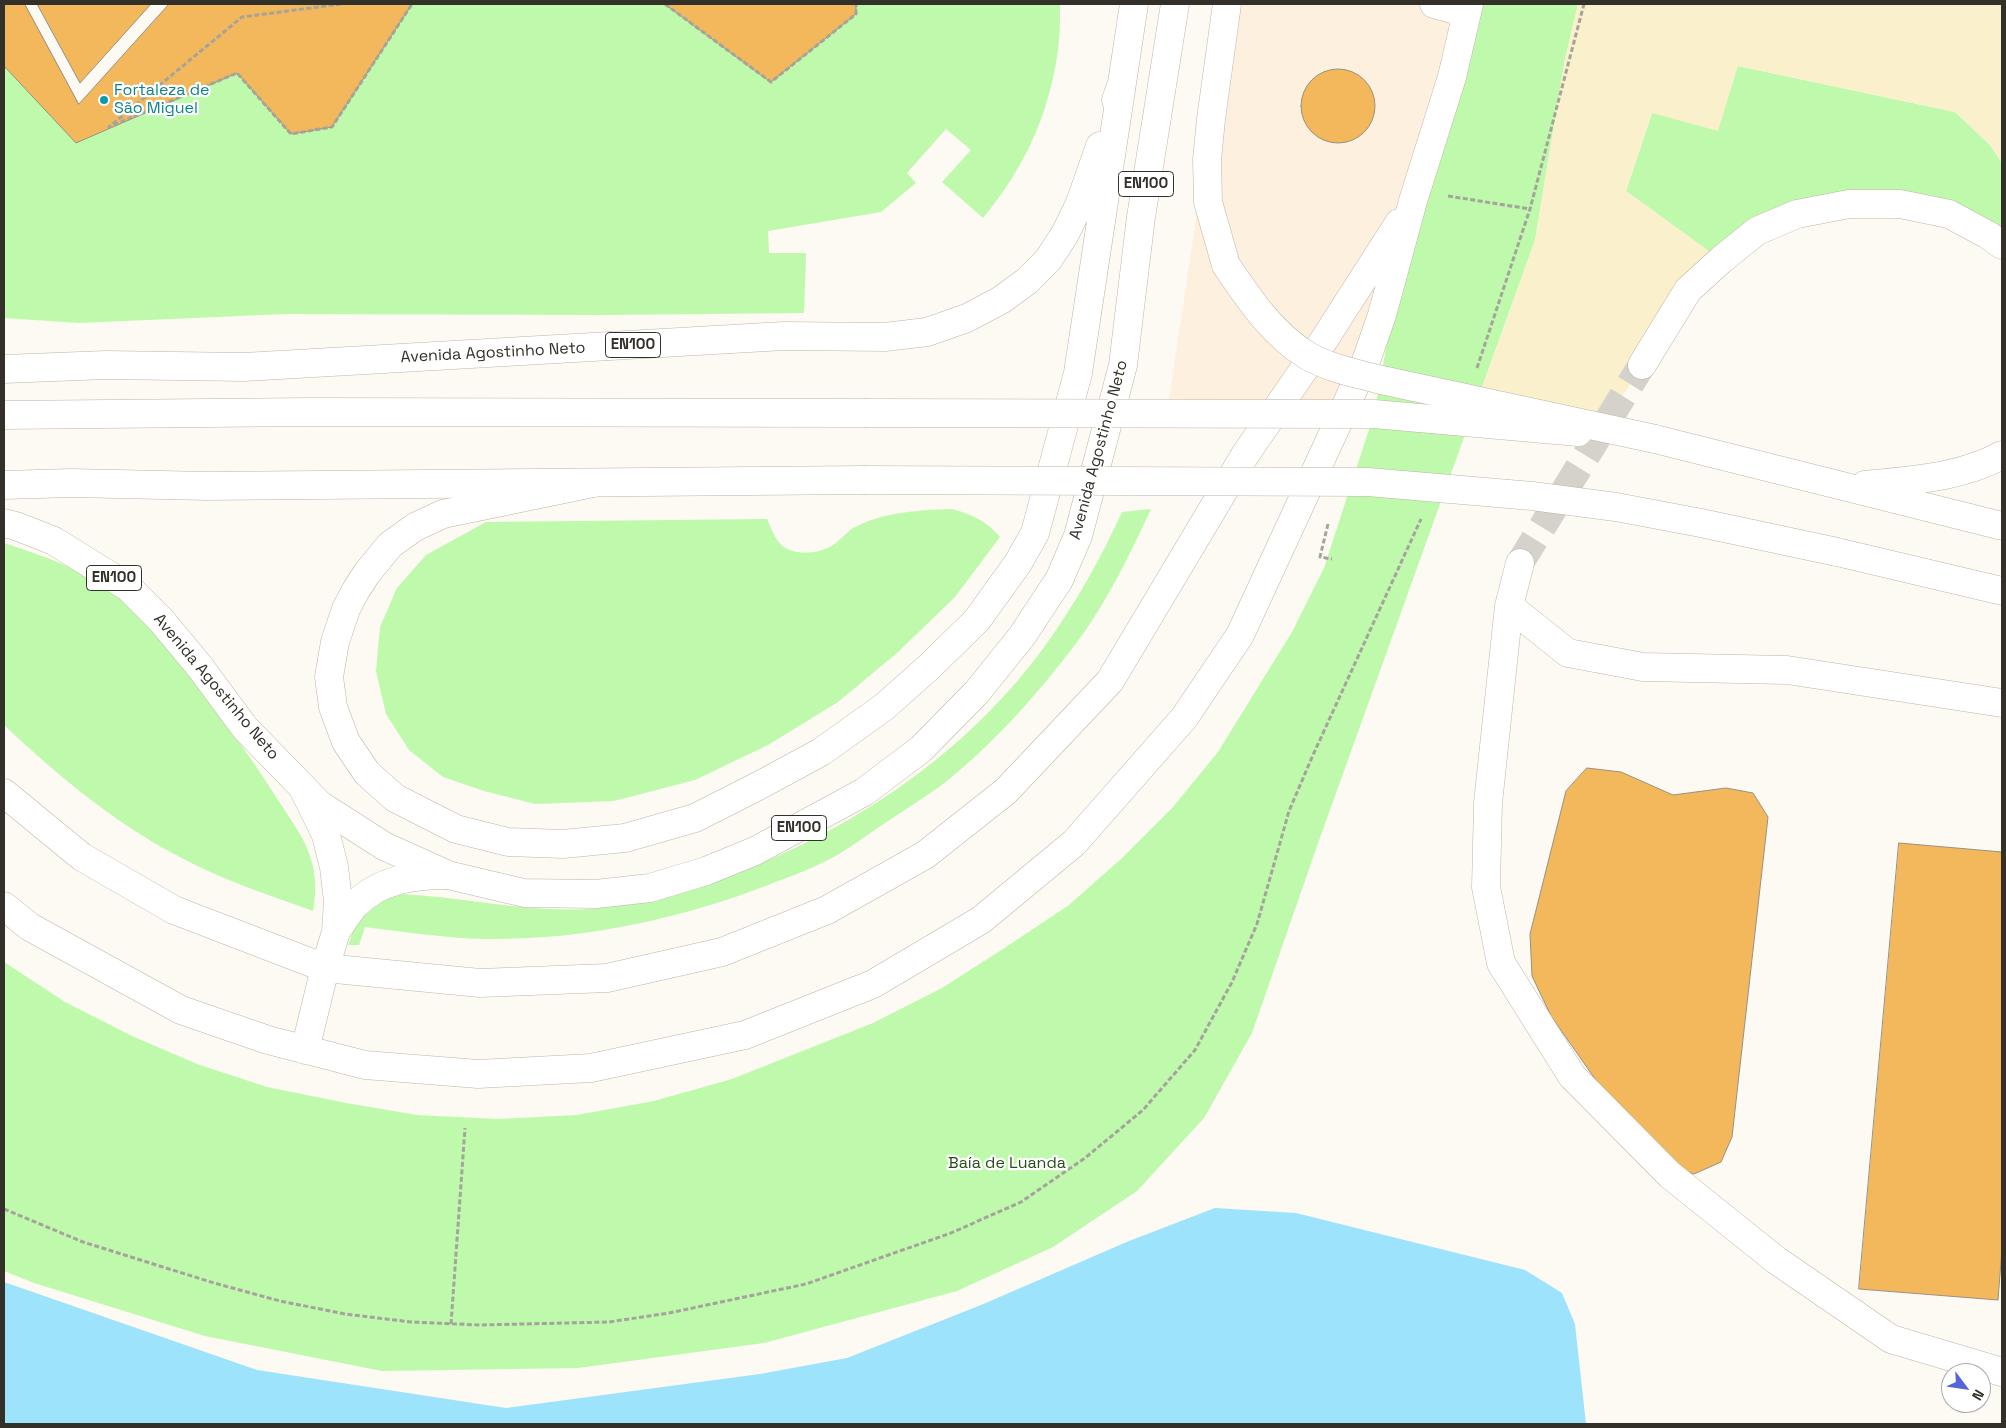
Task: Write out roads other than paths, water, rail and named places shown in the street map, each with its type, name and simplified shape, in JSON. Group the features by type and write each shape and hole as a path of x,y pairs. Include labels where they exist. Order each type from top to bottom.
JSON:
{"street":[{"name":"Avenida Agostinho Neto","path":"4,370 54,366 106,365 244,367 784,336 884,337 927,332 967,318 1001,300 1027,281 1048,260 1065,234 1080,203 1122,83 1134,4"},
{"name":"Avenida Agostinho Neto","path":"4,523 54,541 128,587 161,620 200,667 245,728 320,805 370,838 448,875 524,892 596,894 650,888 706,871 755,851 864,792 921,749 977,692 1028,628 1059,580 1078,536 1123,365 1141,218 1175,4"},
{"path":"1227,4 1211,119 1208,160 1208,202 1226,265 1258,312 1276,330 1308,356 1334,367 1377,380 1655,439 2002,526"},
{"path":"4,906 30,927 105,970 181,1010 268,1040 366,1065 478,1074 591,1068 746,1035 873,984 981,920 1074,843 1184,718 1240,635 1365,364 1382,315 1413,201 1452,77 1468,9 1434,4"},
{"path":"593,483 443,514 415,527 390,545 367,573 346,609 335,642 330,677 333,707 346,742 367,773 395,798 456,829 508,842 563,844 625,838 694,818 821,752 884,707 936,661 977,620 1018,563 1035,533 1078,373 1122,83"},
{"path":"4,793 82,856 174,910 325,968 480,983 608,978 722,952 827,910 925,855 1006,791 1110,681 1245,455 1322,343 1413,201"},
{"path":"1642,365 1688,290 1757,231 1797,214 1849,204 1900,204 1949,214 1988,235 2002,245"},
{"path":"4,357 54,366"},
{"path":"4,415 309,412 1374,414 1655,439"},
{"path":"1848,487 1947,476 2002,455"},
{"path":"4,485 71,483 218,486 862,480 1368,482 1532,496 1616,507 1701,522 2002,591"},
{"path":"1520,563 1509,606 1488,804 1486,887 1500,963 1572,1076 1670,1175 1776,1260 1891,1339 2002,1372"},
{"path":"1509,606 1568,652 1643,667 1787,670 2002,704"},
{"path":"302,787 326,835 334,867 338,900 336,932 305,1050"},
{"path":"336,932 353,907 368,893 391,882 410,877 448,875"}],"water":[{"path":"1215,1208 1296,1213 1525,1270 1562,1293 1575,1324 1586,1424 4,1424 4,1282 257,1370 506,1408 760,1374 847,1358 981,1305 1129,1241"}],"tunnel":[{"path":"1520,563 1642,365"}],"place":[{"name":"Fortaleza de São Miguel","path":"104,100"}],"park label":[{"name":"Baía de Luanda","path":"1007,1164"}]}
